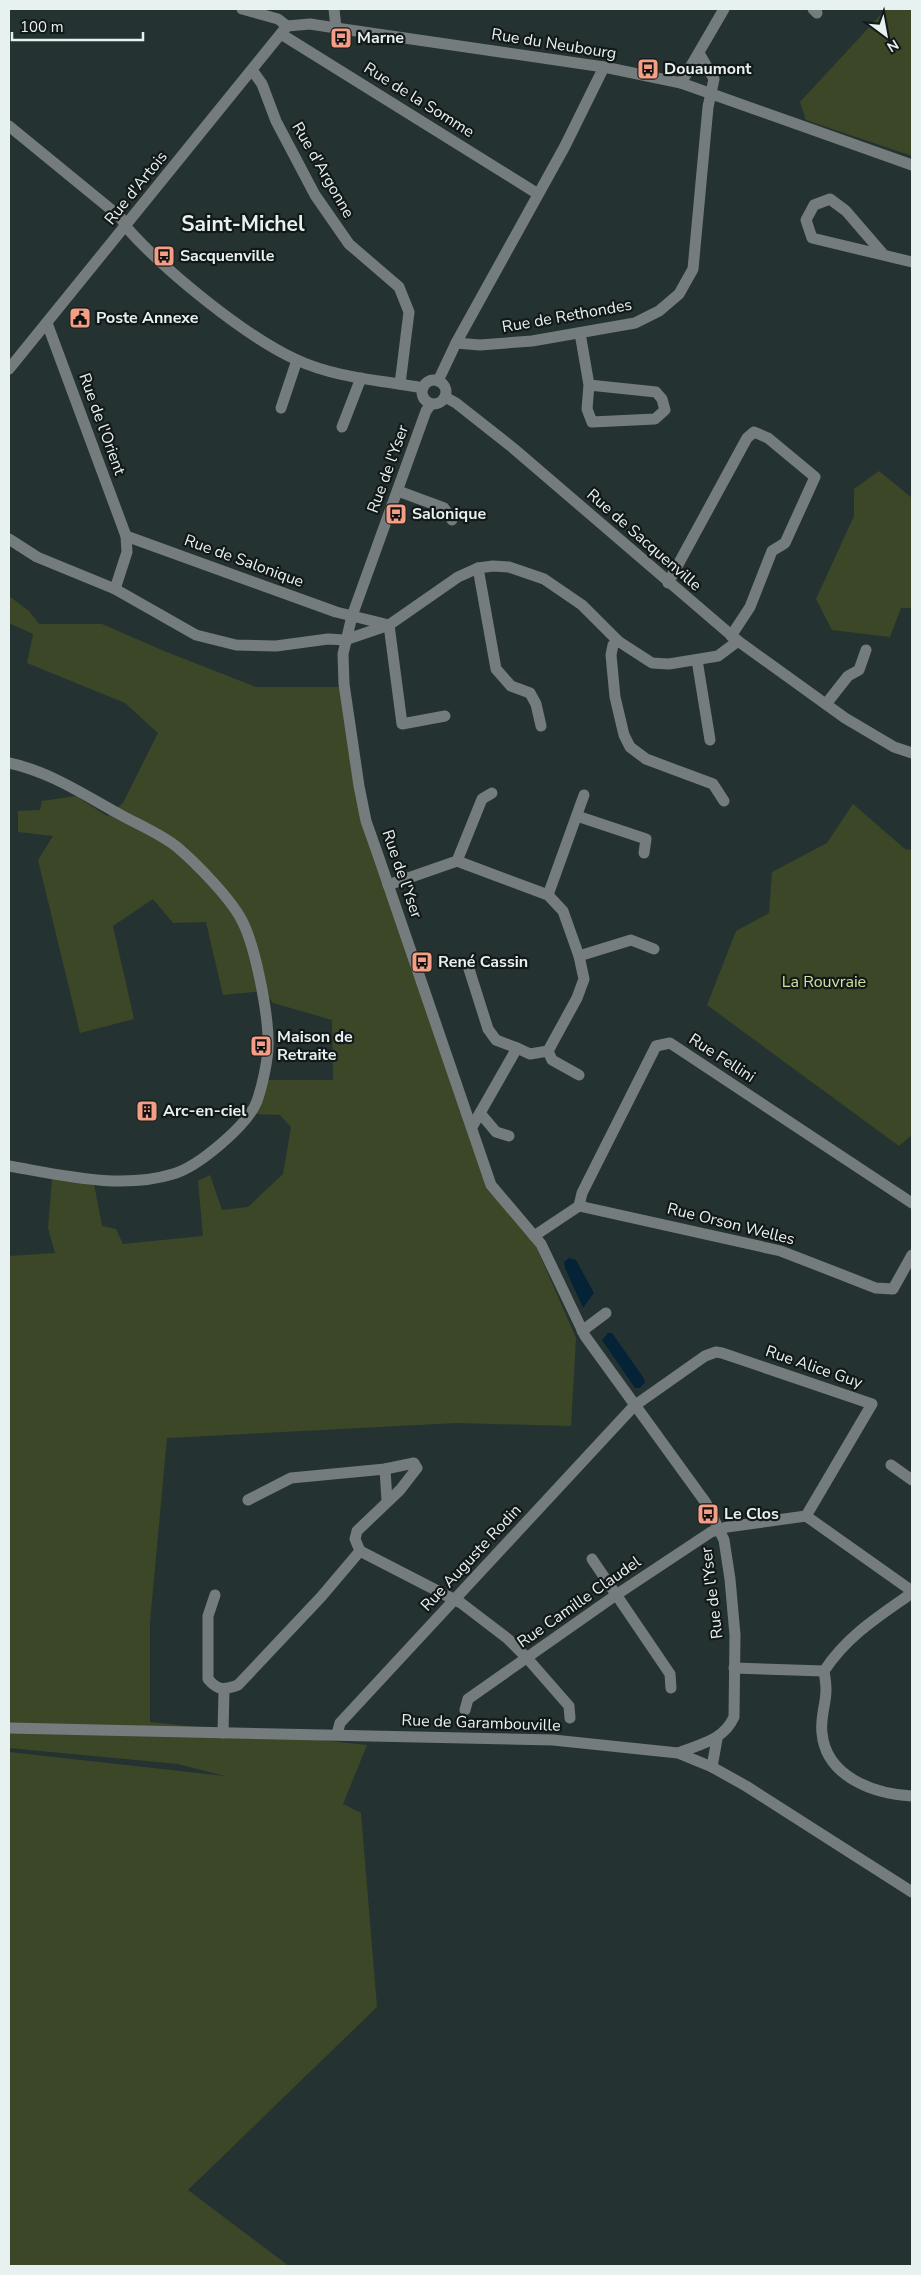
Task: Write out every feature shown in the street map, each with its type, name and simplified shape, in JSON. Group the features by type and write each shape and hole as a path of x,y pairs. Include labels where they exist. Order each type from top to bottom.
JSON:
{"street":[{"name":"Rue du Neubourg","path":"242,9 278,19 284,30 310,24 604,67 681,83 712,92 787,122 912,165"},
{"path":"334,9 336,28"},
{"path":"681,83 724,9"},
{"name":"Rue d'Artois","path":"9,369 284,30"},
{"name":"Rue de la Somme","path":"284,30 538,194"},
{"path":"699,53 714,79 712,92"},
{"path":"438,381 456,343 538,194 604,67"},
{"name":"Rue d'Argonne","path":"252,70 262,84 276,121 315,195 349,244 399,287 409,312 400,384"},
{"name":"Rue de Rethondes","path":"456,343 480,345 532,341 634,323 659,311 679,294 693,270 708,107 712,92"},
{"path":"9,126 119,216 126,226 171,270 225,315 297,360 360,378 423,388"},
{"path":"884,255 846,211 830,199 814,204 806,220 812,238 912,262"},
{"name":"Rue de l'Orient","path":"47,323 126,536"},
{"path":"580,333 589,386 587,409 592,422 655,419 665,410 662,399 656,392 589,386"},
{"path":"281,408 297,360"},
{"path":"342,426 360,378"},
{"path":"438,381 445,387 445,397 439,403 431,404 423,396 423,388 428,382 438,381"},
{"name":"Rue de Sacquenville","path":"445,397 456,403 513,448 734,638 873,736 912,752"},
{"name":"Rue de l'Yser","path":"431,404 426,411 344,640 344,684 366,821 492,1185 534,1236 548,1258 582,1331 634,1406 706,1503 719,1529 726,1551 735,1635 734,1717 729,1727 717,1739 712,1767"},
{"path":"9,539 37,557 115,589 196,635 236,645 276,646 328,639 344,640 389,625 458,577 478,568 509,567 544,579 582,605 618,641 652,663 669,664 718,656 734,638 750,608 772,552 785,543 815,476 768,438 754,432 746,438 668,583"},
{"path":"398,491 444,508 452,520"},
{"path":"115,589 127,552 126,536"},
{"name":"Rue de Salonique","path":"126,536 352,616 389,625"},
{"path":"478,568 496,669 511,686 530,693 536,704 541,726"},
{"path":"389,625 402,724 445,716"},
{"path":"618,641 614,645 611,655 615,697 624,735 630,747 646,759 713,784 724,801"},
{"path":"826,704 848,676 859,670 866,650"},
{"path":"697,660 710,740"},
{"path":"9,763 50,777 176,847 214,885 240,917 253,952 261,985 268,1046 256,1102 252,1109 232,1135 199,1161 174,1174 131,1182 72,1176 9,1166"},
{"path":"457,861 482,799 492,793"},
{"path":"548,895 584,795"},
{"path":"577,816 646,839 644,853"},
{"path":"388,885 457,861 548,895 563,911 580,956 584,979 578,998 548,1051"},
{"path":"580,956 631,940 654,948"},
{"path":"469,969 488,1029 496,1040 530,1054 548,1051"},
{"name":"Rue Fellini","path":"579,1206 582,1193 656,1046 662,1043 670,1043 912,1203"},
{"path":"472,1127 517,1048"},
{"path":"548,1051 552,1060 579,1075"},
{"path":"480,1113 496,1132 509,1136"},
{"path":"534,1236 579,1206"},
{"name":"Rue Orson Welles","path":"579,1206 781,1251 876,1288 893,1288 912,1255"},
{"path":"582,1331 606,1313"},
{"name":"Rue Alice Guy","path":"634,1406 705,1356 716,1352 872,1404 806,1516"},
{"name":"Rue Auguste Rodin","path":"337,1734 340,1723 634,1406"},
{"path":"248,1500 291,1478 384,1469 414,1463 417,1468 400,1490 357,1531 355,1539 360,1551 461,1603 508,1639 568,1706 570,1718"},
{"path":"891,1465 912,1480"},
{"path":"384,1469 387,1501"},
{"path":"719,1529 806,1516 912,1592 856,1633 836,1653 824,1671 826,1691 822,1710 822,1733 831,1759 842,1772 859,1783 891,1794 912,1796"},
{"name":"Rue Camille Claudel","path":"465,1710 468,1699 616,1595 719,1529"},
{"path":"215,1595 208,1616 208,1679 215,1687 224,1690 238,1685 252,1671 321,1597 360,1551"},
{"path":"592,1559 670,1674 671,1688"},
{"path":"734,1668 824,1671"},
{"path":"223,1733 224,1690"},
{"name":"Rue de Garambouville","path":"9,1728 553,1740 678,1753 712,1767 746,1786 912,1892"},
{"path":"678,1753 717,1739"}],"green space":[{"path":"886,9 912,9 912,156 806,120 800,102"},
{"path":"879,471 912,498 912,608 901,608 890,637 832,630 816,599 854,516 854,489"},
{"path":"9,596 29,611 39,624 102,624 164,651 256,687 341,687 365,825 490,1192 536,1246 576,1338 571,1426 456,1423 167,1438 150,1622 150,1722 367,1745 343,1804 361,1813 377,2007 188,2190 289,2266 9,2266 9,1752 225,1776 178,1764 9,1748 9,1256 55,1253 48,1228 52,1179 94,1184 102,1226 116,1229 123,1244 203,1236 198,1181 210,1175 222,1210 248,1207 283,1174 291,1127 280,1115 256,1114 268,1080 333,1080 332,1020 273,1003 264,991 223,995 206,922 173,923 153,899 113,926 134,1019 80,1033 38,860 53,836 18,832 18,811 40,810 42,801 76,796 107,816 123,803 158,733 125,703 27,663 33,634 9,623"},
{"name":"La Rouvraie","path":"853,804 905,849 912,850 912,1135 899,1146 707,1005 736,931 769,913 772,872 827,843"}],"water":[{"path":"569,1258 576,1260 594,1293 583,1308 565,1268 564,1262"},
{"path":"608,1333 612,1333 643,1377 645,1382 640,1388 635,1388 602,1340"}],"place":[{"name":"Marne","path":"341,38"},
{"name":"Douaumont","path":"648,69"},
{"name":"Sacquenville","path":"164,256"},
{"name":"Poste Annexe","path":"80,318"},
{"name":"Salonique","path":"396,514"},
{"name":"René Cassin","path":"422,962"},
{"name":"Maison de Retraite","path":"261,1046"},
{"name":"Arc-en-ciel","path":"147,1111"},
{"name":"Le Clos","path":"708,1514"}],"district":[{"name":"Saint-Michel","path":"243,224"}]}
